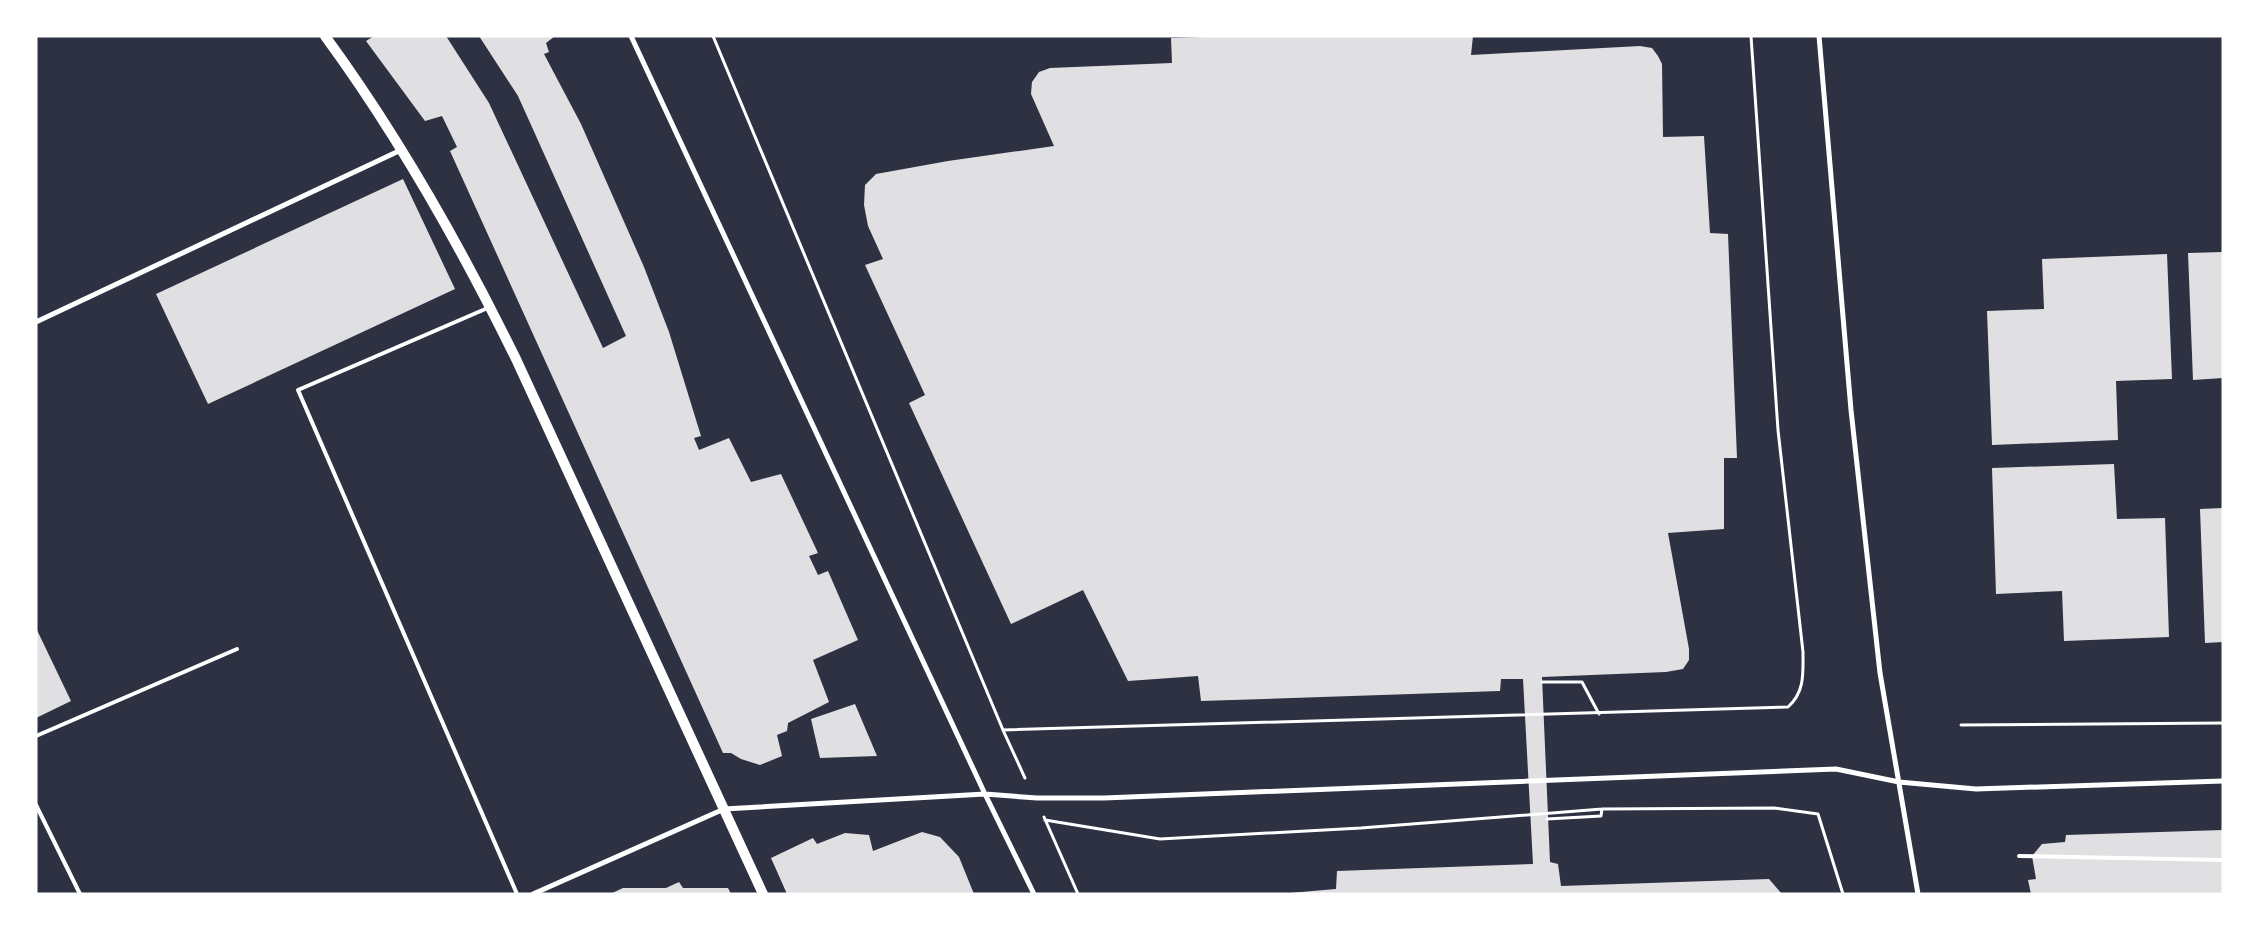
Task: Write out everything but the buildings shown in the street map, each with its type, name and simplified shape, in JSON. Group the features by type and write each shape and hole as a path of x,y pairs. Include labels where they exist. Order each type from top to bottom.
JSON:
{"main road":[{"path":"325,36 401,149 490,307 763,894"}],"street":[{"path":"631,36 985,794 1034,894"},
{"path":"1819,36 1824,117 1862,517 1880,674 1918,894"},
{"path":"36,322 401,149"},
{"path":"533,894 724,809 985,794 1037,798 1201,794 1836,769 1899,782 1976,789 2223,781"}],"lane":[{"path":"490,307 298,390 517,894"},
{"path":"36,736 237,649"},
{"path":"36,805 80,894"},
{"path":"2019,856 2223,860"}],"path":[{"path":"713,36 1003,730 1037,798 1078,894"},
{"path":"1003,730 1788,707 1796,700 1802,686 1803,652 1778,430 1751,36"},
{"path":"1542,682 1582,682 1599,714"},
{"path":"1962,725 2223,723"},
{"path":"1045,820 1160,839 1361,828 1602,809 1774,808 1818,814 1843,894"},
{"path":"1547,819 1601,816 1602,809"}]}
